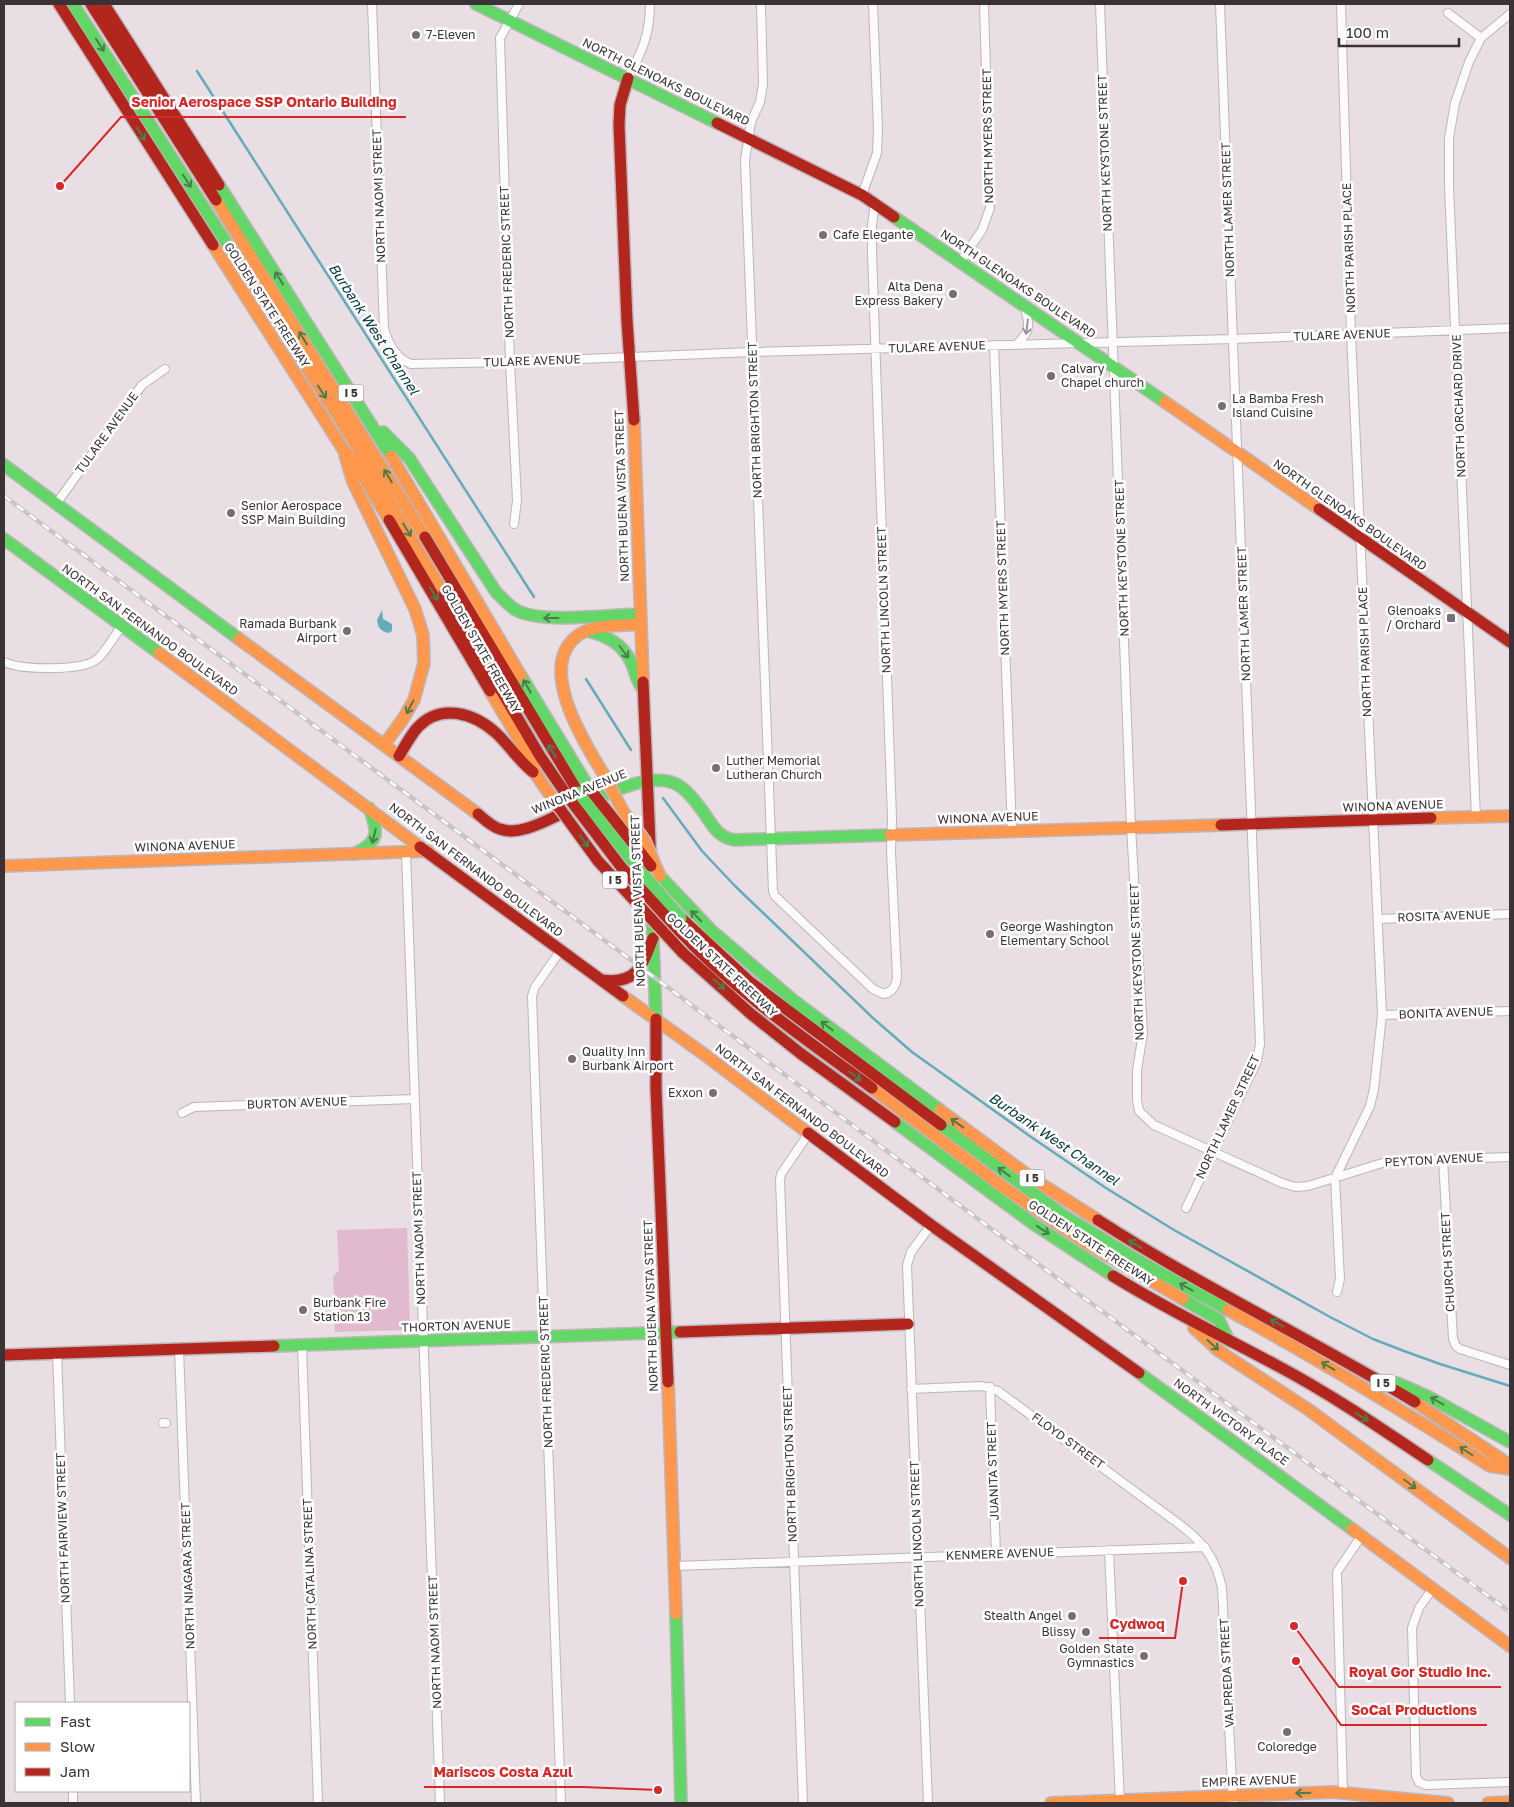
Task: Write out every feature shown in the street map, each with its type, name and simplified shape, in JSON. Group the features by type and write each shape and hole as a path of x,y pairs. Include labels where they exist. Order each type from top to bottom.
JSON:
{"main road":[{"name":"GOLDEN STATE FREEWAY","path":"59,4 343,450 358,466 531,760 537,776 598,861 682,952 751,1014 800,1053 994,1196 1115,1277 1176,1313 1278,1366 1379,1427 1510,1515"},
{"path":"73,4 349,433 540,756 578,792 587,825 612,857 660,912 701,954 762,1006 1003,1186 1086,1243 1218,1320 1229,1341"},
{"path":"91,4 331,382 528,712 578,792 610,836 646,880 682,918 750,982 967,1145 1064,1215 1139,1261 1291,1344 1490,1466 1510,1469"},
{"name":"GOLDEN STATE FREEWAY","path":"104,4 193,140 390,455 540,708 578,792 628,838 681,900 738,955 792,1000 1033,1179 1141,1248 1350,1363 1417,1403 1510,1465"},
{"name":"NORTH GLENOAKS BOULEVARD","path":"476,4 628,78 875,203 1081,343 1510,642"},
{"name":"NORTH BUENA VISTA STREET","path":"628,78 620,105 618,126 627,321 631,357 648,782 656,1019 656,1089 675,1566 681,1803"},
{"path":"363,411 409,458 496,592 515,610 526,615 543,618 640,619"},
{"path":"343,450 353,482 415,609 423,635 424,663 414,700 403,719 384,744"},
{"path":"4,465 399,756 422,723 434,715 449,712 465,714 480,720 497,734 526,768 537,776"},
{"name":"NORTH SAN FERNANDO BOULEVARD","path":"4,539 656,1019 931,1225"},
{"path":"640,619 598,628 573,639 562,653 560,675 570,709 581,733 623,811 645,841 660,876"},
{"path":"588,631 604,635 615,641 625,652 632,665 635,680 643,689"},
{"name":"WINONA AVENUE","path":"399,756 503,831 512,832 520,831 628,786 665,780 672,781 682,787 718,833 725,838 734,840 1510,816"},
{"path":"354,854 370,846 376,836 375,822 369,808"},
{"name":"WINONA AVENUE","path":"4,866 428,851"},
{"path":"600,979 618,982 633,977 643,965 653,938"},
{"name":"NORTH VICTORY PLACE","path":"931,1225 1179,1401 1510,1646"},
{"path":"1176,1313 1219,1351 1309,1410 1510,1558"},
{"name":"THORTON AVENUE","path":"4,1355 908,1324"},
{"path":"1350,1363 1429,1397 1510,1442"},
{"name":"EMPIRE AVENUE","path":"1051,1803 1232,1799 1343,1792 1448,1803"},
{"path":"1488,1803 1510,1802"}],"street":[{"name":"NORTH NAOMI STREET","path":"372,4 384,328"},
{"name":"NORTH FREDERIC STREET","path":"514,524 516,500 500,38 519,4"},
{"name":"NORTH BUENA VISTA STREET","path":"628,78 644,48 650,4"},
{"name":"NORTH BRIGHTON STREET","path":"761,4 763,84 760,102 751,122 745,160 773,891 775,896 873,989 880,994 888,993"},
{"path":"862,195 877,153 874,4"},
{"name":"NORTH MYERS STREET","path":"961,261 982,230 990,208 984,4"},
{"name":"NORTH KEYSTONE STREET","path":"1100,4 1131,827 1143,1033 1137,1070 1139,1111"},
{"name":"NORTH LAMER STREET","path":"1186,1208 1257,1061 1260,1044 1220,4"},
{"name":"NORTH PARISH PLACE","path":"1337,1292 1340,1279 1335,1178 1370,1106 1374,1089 1382,1015 1351,334 1341,4"},
{"path":"1448,13 1482,38"},
{"name":"NORTH ORCHARD DRIVE","path":"1476,817 1449,187 1450,138 1455,103 1469,62 1482,38 1510,14"},
{"name":"NORTH LINCOLN STREET","path":"875,203 872,225 875,349 892,835 891,851 897,977 896,985 888,993"},
{"path":"1017,344 1028,331 1028,316 1024,306"},
{"name":"TULARE AVENUE","path":"384,328 397,356 411,364 1017,344 1112,343 1510,328"},
{"name":"NORTH MYERS STREET","path":"994,345 1012,831"},
{"name":"TULARE AVENUE","path":"56,504 142,385 165,369"},
{"path":"4,662 28,668 86,665 99,657 122,626"},
{"name":"NORTH NAOMI STREET","path":"406,852 440,1803"},
{"name":"ROSITA AVENUE","path":"1378,919 1510,914"},
{"name":"NORTH FREDERIC STREET","path":"561,950 535,987 532,996 561,1803"},
{"name":"BONITA AVENUE","path":"1382,1015 1510,1011"},
{"name":"BURTON AVENUE","path":"182,1113 194,1107 414,1099"},
{"name":"PEYTON AVENUE","path":"1139,1111 1154,1125 1282,1183 1296,1187 1308,1186 1381,1162 1510,1157"},
{"name":"NORTH BRIGHTON STREET","path":"803,1803 780,1174 809,1133"},
{"name":"CHURCH STREET","path":"1443,1159 1452,1336 1456,1346 1510,1365"},
{"name":"NORTH LINCOLN STREET","path":"928,1803 907,1265 911,1252 931,1225"},
{"name":"NORTH CATALINA STREET","path":"302,1345 318,1803"},
{"name":"NORTH NIAGARA STREET","path":"179,1349 196,1803"},
{"name":"NORTH FAIRVIEW STREET","path":"57,1353 70,1702"},
{"path":"911,1389 990,1387"},
{"name":"FLOYD STREET","path":"990,1387 1006,1396 1179,1524 1205,1547"},
{"name":"JUANITA STREET","path":"990,1387 996,1554"},
{"path":"1343,1792 1337,1572 1362,1535"},
{"name":"KENMERE AVENUE","path":"675,1566 793,1560 1205,1547"},
{"name":"VALPREDA STREET","path":"1205,1547 1218,1571 1222,1588 1232,1799"},
{"path":"1108,1550 1120,1802"},
{"path":"1433,1588 1419,1608 1412,1628 1416,1776 1419,1782 1426,1785 1510,1782"}],"shaded area":[{"path":"407,1228 410,1326 406,1330 335,1332 334,1308 340,1307 339,1298 334,1298 333,1277 339,1270 337,1230"}],"water":[{"path":"382,610 383,619 392,624 392,631 388,633 381,630 377,622"}],"waterway":[{"name":"Burbank West Channel","path":"197,71 534,597"},
{"name":"Burbank West Channel","path":"586,679 631,750"},
{"name":"Burbank West Channel","path":"663,798 702,851 735,886 874,1019 912,1052 1034,1139 1106,1188 1174,1230 1330,1317 1373,1339 1404,1351 1510,1386"}],"railway":[{"path":"4,496 1510,1612"}],"traffic: fast":[{"path":"73,4 233,253"},
{"path":"476,4 717,123"},
{"path":"219,185 391,456"},
{"path":"894,217 1165,402"},
{"path":"383,432 409,458 496,592 513,608 527,614 558,618 640,614"},
{"path":"4,465 239,639"},
{"path":"4,539 159,653"},
{"path":"591,632 611,640 622,648 630,660 643,689"},
{"path":"521,676 589,788"},
{"path":"590,802 623,788 648,781 660,780 671,782 685,790 695,800 717,831 729,839 890,835"},
{"path":"578,792 628,856 681,918"},
{"path":"354,854 368,846 375,836 374,824 369,808"},
{"path":"660,876 712,931 793,1000 940,1110"},
{"path":"652,915 656,1019"},
{"path":"895,1122 1035,1225 1113,1276"},
{"path":"941,1125 1063,1215 1139,1261 1228,1310"},
{"path":"1183,1299 1219,1320 1229,1341"},
{"path":"274,1346 680,1332"},
{"path":"1139,1373 1352,1529"},
{"path":"1397,1383 1429,1397 1510,1442"},
{"path":"1428,1460 1510,1515"},
{"path":"676,1614 681,1803"}],"traffic: slow":[{"path":"216,200 425,537"},
{"path":"213,245 343,449 358,467 389,520"},
{"path":"233,253 349,433 444,594"},
{"path":"1165,402 1319,509"},
{"path":"634,420 643,682"},
{"path":"345,455 353,482 415,609 423,635 424,663 414,700 384,745"},
{"path":"391,456 521,676"},
{"path":"604,775 575,724 567,703 562,683 562,664 567,647 580,634 593,628 640,624"},
{"path":"239,639 478,814"},
{"path":"159,653 420,847"},
{"path":"490,691 531,760 537,776 555,802"},
{"path":"604,775 623,811 645,841 660,876"},
{"path":"1431,818 1510,816"},
{"path":"890,835 1221,825"},
{"path":"4,866 428,851"},
{"path":"623,996 808,1133"},
{"path":"872,1088 1003,1187 1086,1243 1183,1299"},
{"path":"940,1110 1033,1179 1098,1220"},
{"path":"1228,1310 1327,1366 1490,1466 1510,1469"},
{"path":"1194,1328 1219,1351 1309,1410 1510,1558"},
{"path":"668,1382 676,1614"},
{"path":"1415,1402 1510,1465"},
{"path":"1352,1529 1510,1646"},
{"path":"1051,1803 1333,1792 1448,1803"},
{"path":"1488,1803 1510,1802"}],"traffic: jam":[{"path":"59,4 213,245"},
{"path":"91,4 216,200"},
{"path":"104,4 219,185"},
{"path":"628,78 620,105 619,125 627,321 634,420"},
{"path":"717,123 862,195 894,217"},
{"path":"1319,509 1510,642"},
{"path":"389,520 490,691"},
{"path":"425,537 578,792"},
{"path":"444,594 540,756 568,797"},
{"path":"643,682 652,889"},
{"path":"399,756 415,730 427,720 437,715 457,714 468,716 487,726 533,772"},
{"path":"589,788 651,866"},
{"path":"568,797 622,868 682,934"},
{"path":"555,802 598,861 682,952"},
{"path":"478,814 497,828 517,831 535,826 570,810"},
{"path":"1221,825 1431,818"},
{"path":"420,847 623,996"},
{"path":"681,918 750,982 941,1125"},
{"path":"682,934 750,996 872,1088"},
{"path":"601,980 613,981 630,977 641,965 653,938"},
{"path":"682,952 751,1014 800,1053 895,1122"},
{"path":"656,1019 656,1089 668,1382"},
{"path":"808,1133 931,1225 1139,1373"},
{"path":"1098,1220 1216,1290 1415,1402"},
{"path":"1113,1276 1315,1387 1428,1460"},
{"path":"680,1332 908,1324"},
{"path":"4,1355 274,1346"}],"place":[{"name":"7-Eleven","path":"416,35"},
{"name":"Senior Aerospace SSP Ontario Building","path":"60,186"},
{"name":"Cafe Elegante","path":"823,235"},
{"name":"Alta Dena Express Bakery","path":"953,294"},
{"name":"Calvary Chapel church","path":"1051,376"},
{"name":"La Bamba Fresh Island Cuisine","path":"1222,406"},
{"name":"Senior Aerospace SSP Main Building","path":"231,513"},
{"name":"Glenoaks / Orchard","path":"1451,618"},
{"name":"Ramada Burbank Airport","path":"347,631"},
{"name":"Luther Memorial Lutheran Church","path":"716,768"},
{"name":"George Washington Elementary School","path":"990,934"},
{"name":"Quality Inn Burbank Airport","path":"572,1059"},
{"name":"Exxon","path":"713,1093"},
{"name":"Burbank Fire Station 13","path":"303,1310"},
{"name":"Cydwoq","path":"1183,1581"},
{"name":"Stealth Angel","path":"1072,1616"},
{"name":"Royal Gor Studio Inc.","path":"1294,1626"},
{"name":"Blissy","path":"1086,1632"},
{"name":"Golden State Gymnastics","path":"1144,1656"},
{"name":"SoCal Productions","path":"1296,1661"},
{"name":"Coloredge","path":"1287,1732"},
{"name":"Mariscos Costa Azul","path":"658,1790"}]}
